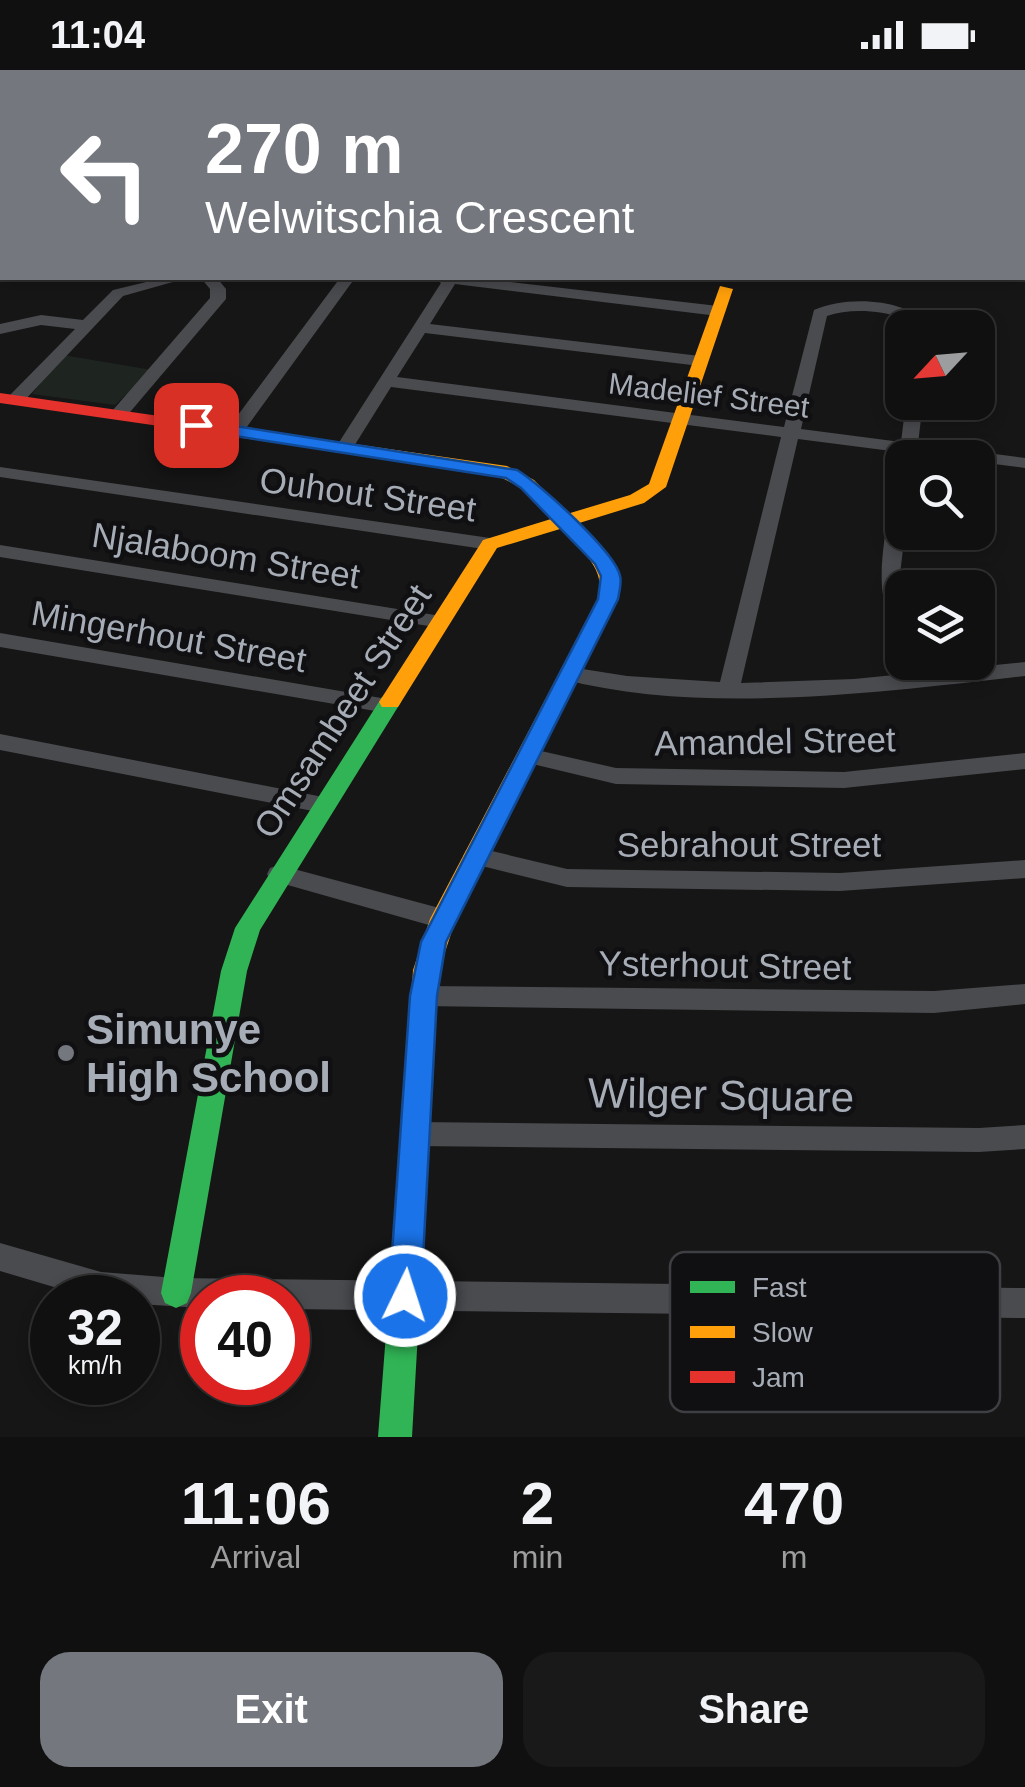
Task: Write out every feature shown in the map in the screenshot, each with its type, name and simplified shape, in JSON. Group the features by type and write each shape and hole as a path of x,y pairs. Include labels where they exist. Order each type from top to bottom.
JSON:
{"street":[{"path":"8,398 122,290 169,280"},
{"path":"120,414 218,300 218,289 211,280"},
{"path":"235,431 345,280"},
{"path":"345,446 449,280"},
{"path":"475,280 721,300 652,492 490,544"},
{"path":"729,688 822,311 839,306 885,311"},
{"path":"0,328 41,320 86,326"},
{"path":"420,328 700,361"},
{"name":"Madelief Street","path":"386,381 790,433 885,449"},
{"path":"8,398 500,470 528,484 564,520 603,561 612,584 608,599 443,919 426,970 395,1437"},
{"name":"Madelief Street","path":"995,461 1025,464"},
{"name":"Ouhout Street","path":"0,472 468,544 490,544"},
{"name":"Omsambeet Street","path":"176,1293 234,970 248,928 490,544"},
{"name":"Njalaboom Street","path":"0,551 441,622"},
{"name":"Mingerhout Street","path":"0,640 387,706"},
{"path":"995,669 1025,668"},
{"path":"570,674 640,686 832,690 885,680"},
{"path":"0,742 324,804"},
{"name":"Amandel Street","path":"528,756 616,776 844,780 1025,761"},
{"name":"Sebrahout Street","path":"476,856 567,878 904,880 1025,869"},
{"path":"279,874 443,919"},
{"name":"Ysterhout Street","path":"424,996 934,1002 1025,994"},
{"name":"Wilger Square","path":"415,1134 960,1140 1025,1137"},
{"path":"0,1257 101,1286 176,1293 670,1299"},
{"path":"1000,1304 1025,1304"}],"shaded area":[{"path":"63,355 152,370 115,405 32,394"}],"traffic: fast":[{"path":"176,1293 234,971 248,928 390,702"},
{"path":"395,1437 422,1037"}],"traffic: slow":[{"path":"390,702 490,544 637,499 657,487 725,289"},
{"path":"361,450 501,470 528,484 608,568 612,584 608,599 443,919 426,970 422,1037"}],"traffic: jam":[{"path":"0,398 361,450"}],"place":[{"name":"Simunye High School","path":"66,1053"}],"route":[{"path":"196,425 511,474 528,484 603,561 612,584 608,599 434,942 426,970 405,1296"}]}
